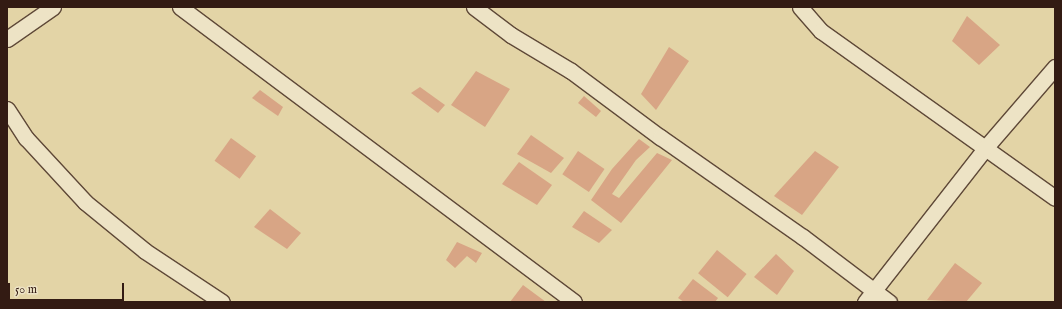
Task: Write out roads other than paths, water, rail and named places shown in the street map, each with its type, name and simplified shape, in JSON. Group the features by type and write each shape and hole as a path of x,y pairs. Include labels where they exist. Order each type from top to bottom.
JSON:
{"street":[{"path":"7,39 53,7"},
{"path":"180,7 574,302"},
{"path":"474,7 511,34 571,71 660,138 803,237 869,296 890,302"},
{"path":"800,7 821,31 986,147 1055,198"},
{"path":"869,296 986,147 1055,67"},
{"path":"7,108 26,138 85,202 145,251 222,302"}]}
